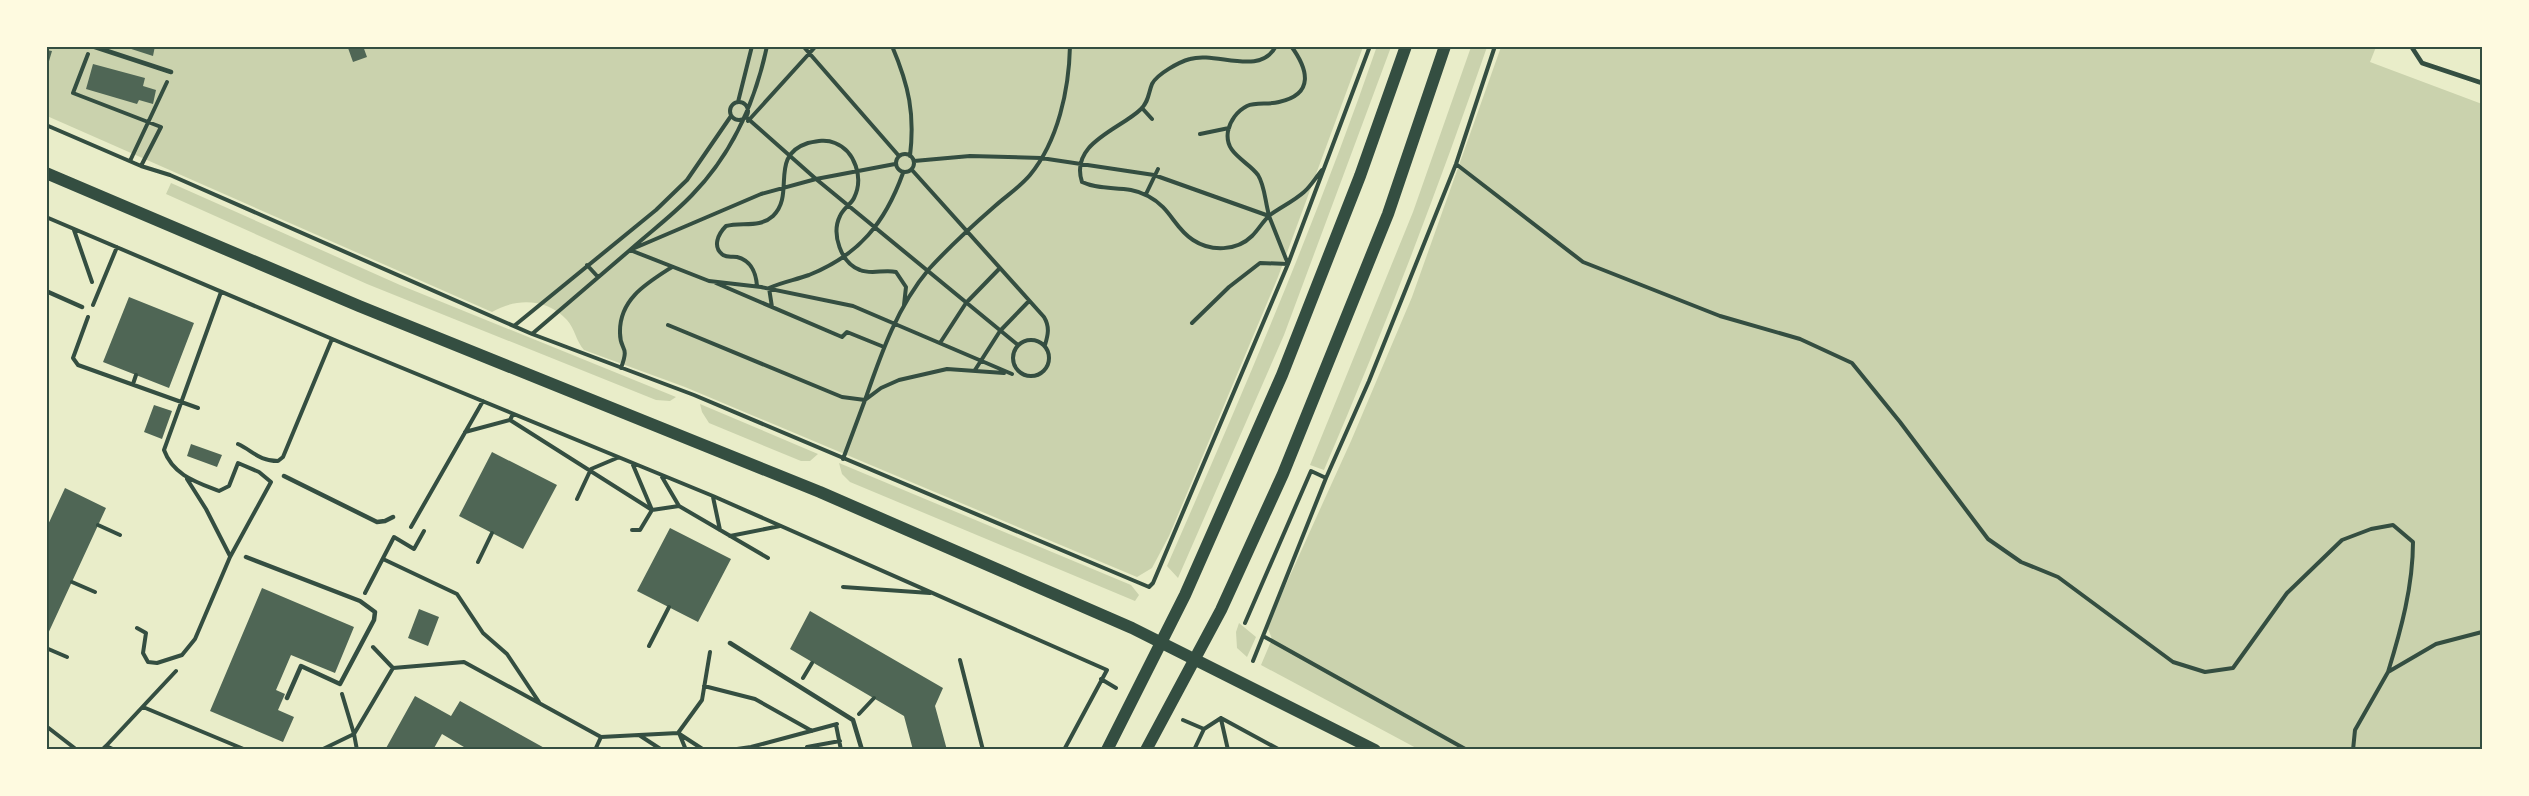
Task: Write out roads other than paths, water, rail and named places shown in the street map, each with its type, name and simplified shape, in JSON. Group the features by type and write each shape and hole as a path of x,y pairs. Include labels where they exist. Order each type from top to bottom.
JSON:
{"main road":[{"path":"1107,750 1185,595 1282,375 1360,176 1406,46"},
{"path":"1146,750 1164,711 1196,660 1283,474 1388,214 1445,46"},
{"path":"46,172 359,306 820,492 1132,628 1375,750"}],"lane":[{"path":"91,46 171,72"},
{"path":"2411,46 2422,63 2482,84"},
{"path":"46,291 82,307"},
{"path":"284,476 377,522 393,517"},
{"path":"246,557 360,601 375,612 374,620 340,684 301,666 287,698"},
{"path":"730,643 854,720 862,750"}]}
